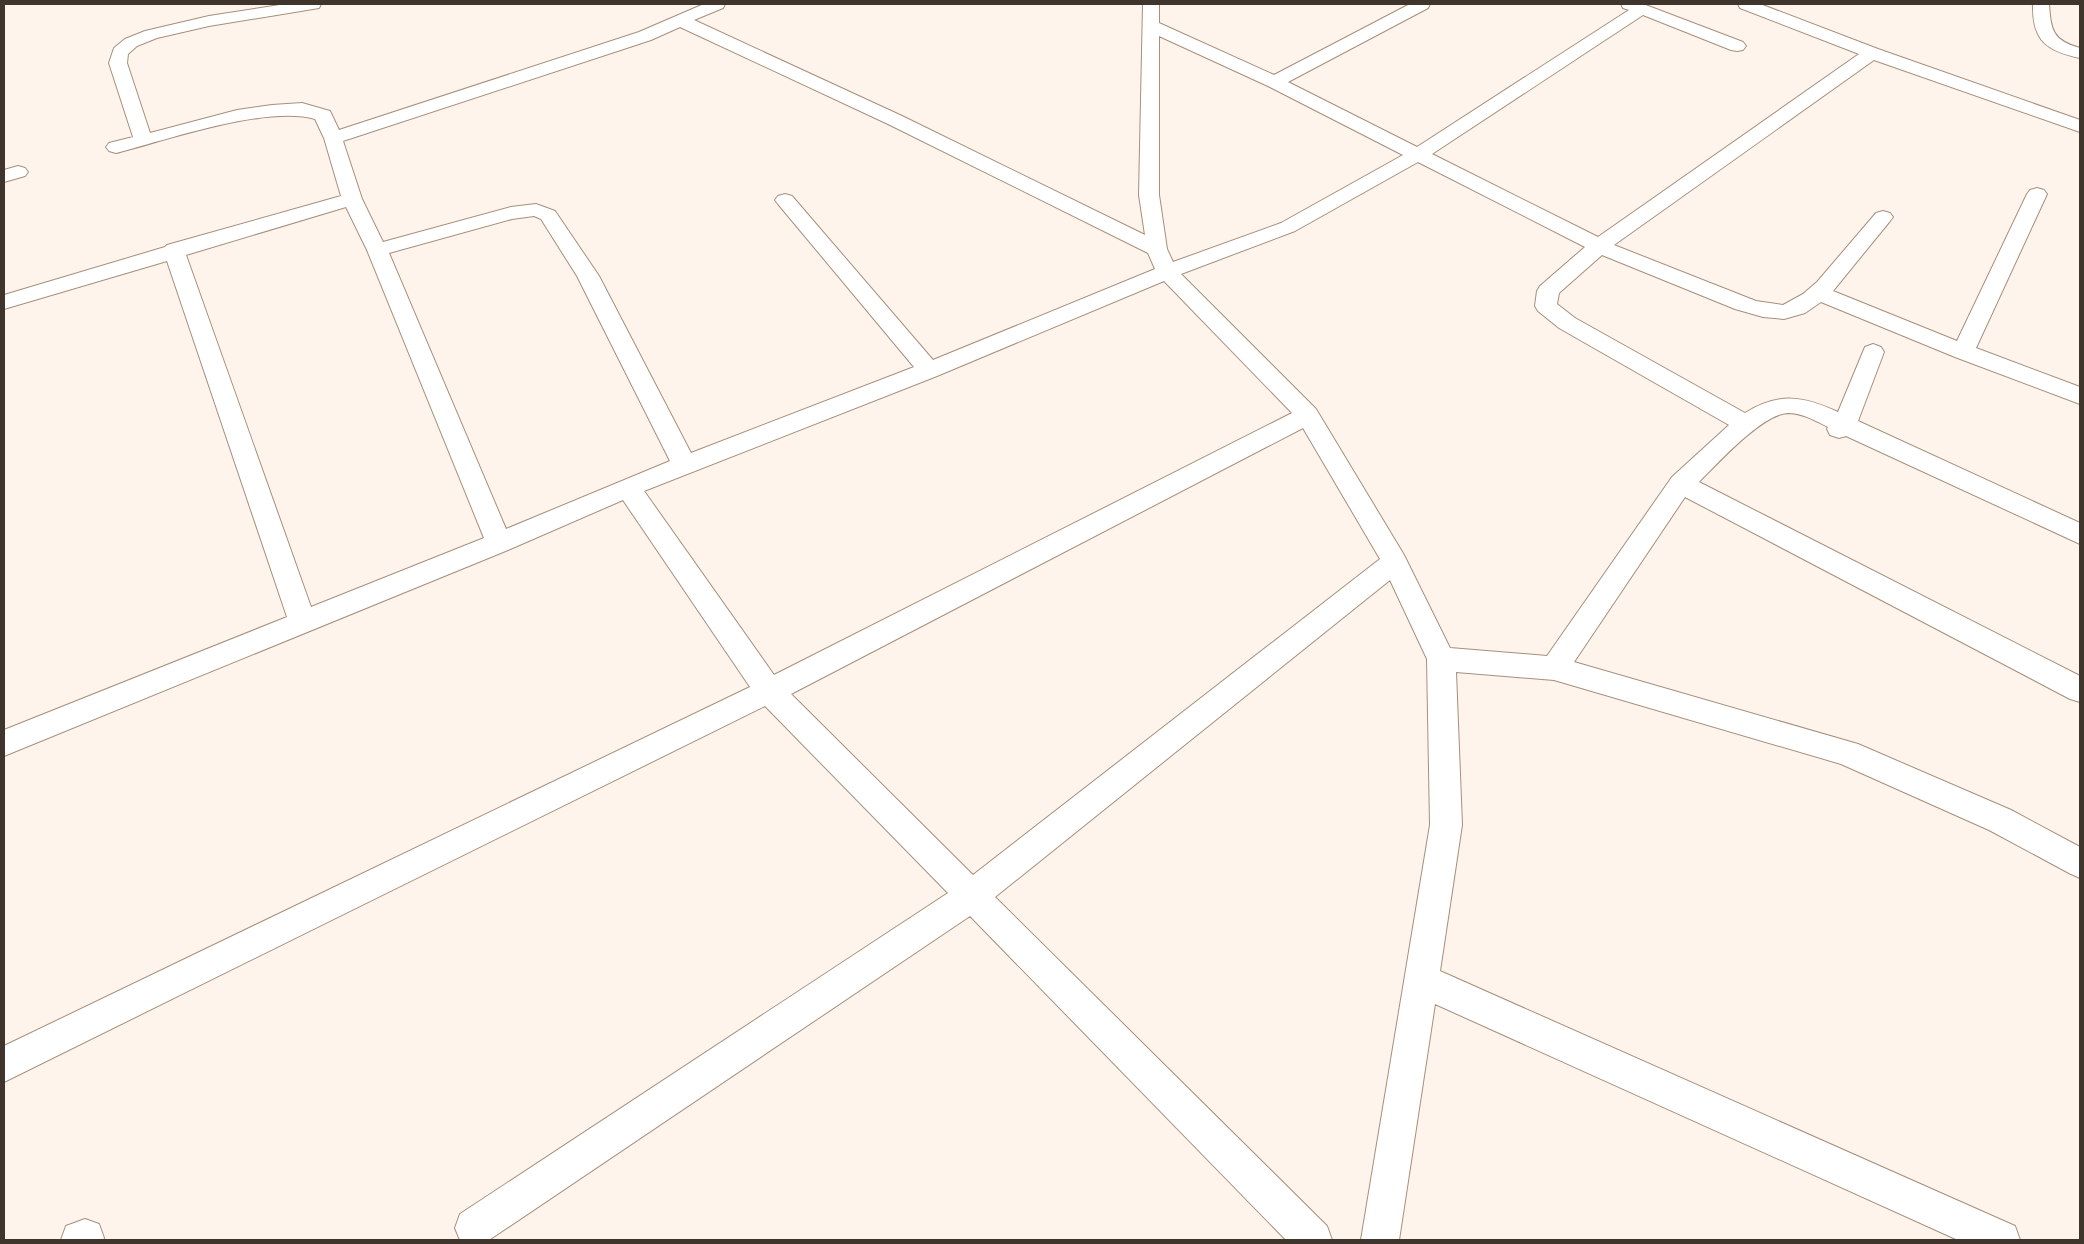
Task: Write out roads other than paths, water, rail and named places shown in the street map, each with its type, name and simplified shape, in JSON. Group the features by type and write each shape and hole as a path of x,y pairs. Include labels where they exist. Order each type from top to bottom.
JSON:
{"street":[{"path":"143,140 118,64 120,52 127,45 140,38 184,25 313,4"},
{"path":"333,138 645,36 717,4"},
{"path":"1274,82 1422,4"},
{"path":"1746,4 1872,53 2080,126"},
{"path":"2041,4 2045,35 2053,44 2080,52"},
{"path":"4,743 199,666 499,543 628,487 929,370 1162,261 1288,226 1417,155 1635,6 1737,46"},
{"path":"1162,261 1149,195 1151,15 1274,82 1600,246 1762,311 1785,312 1798,308 1819,293 1882,217"},
{"path":"680,20 895,120 1162,261 1308,415 1395,562 1442,659 1446,825 1380,1240"},
{"path":"1745,424 1567,323 1546,306 1548,291 1600,246 1872,53"},
{"path":"116,147 237,116 302,109 324,115 352,199 377,250 499,543"},
{"path":"1963,352 2037,194"},
{"path":"4,302 174,250 352,199"},
{"path":"785,200 929,370"},
{"path":"377,250 511,213 536,210 548,215 588,276 685,465"},
{"path":"174,250 303,622"},
{"path":"1819,293 1963,352 2080,396"},
{"path":"1842,427 1873,352"},
{"path":"1554,668 1681,484 1745,424 1766,411 1787,405 1810,409 1842,427 2080,534"},
{"path":"4,1064 769,691 1308,415"},
{"path":"1681,484 2080,690"},
{"path":"628,487 769,691 1314,1240"},
{"path":"474,1228 972,896 1395,562"},
{"path":"1442,659 1554,668 1847,753 2000,820 2080,863"},
{"path":"1420,980 2001,1240"}]}
